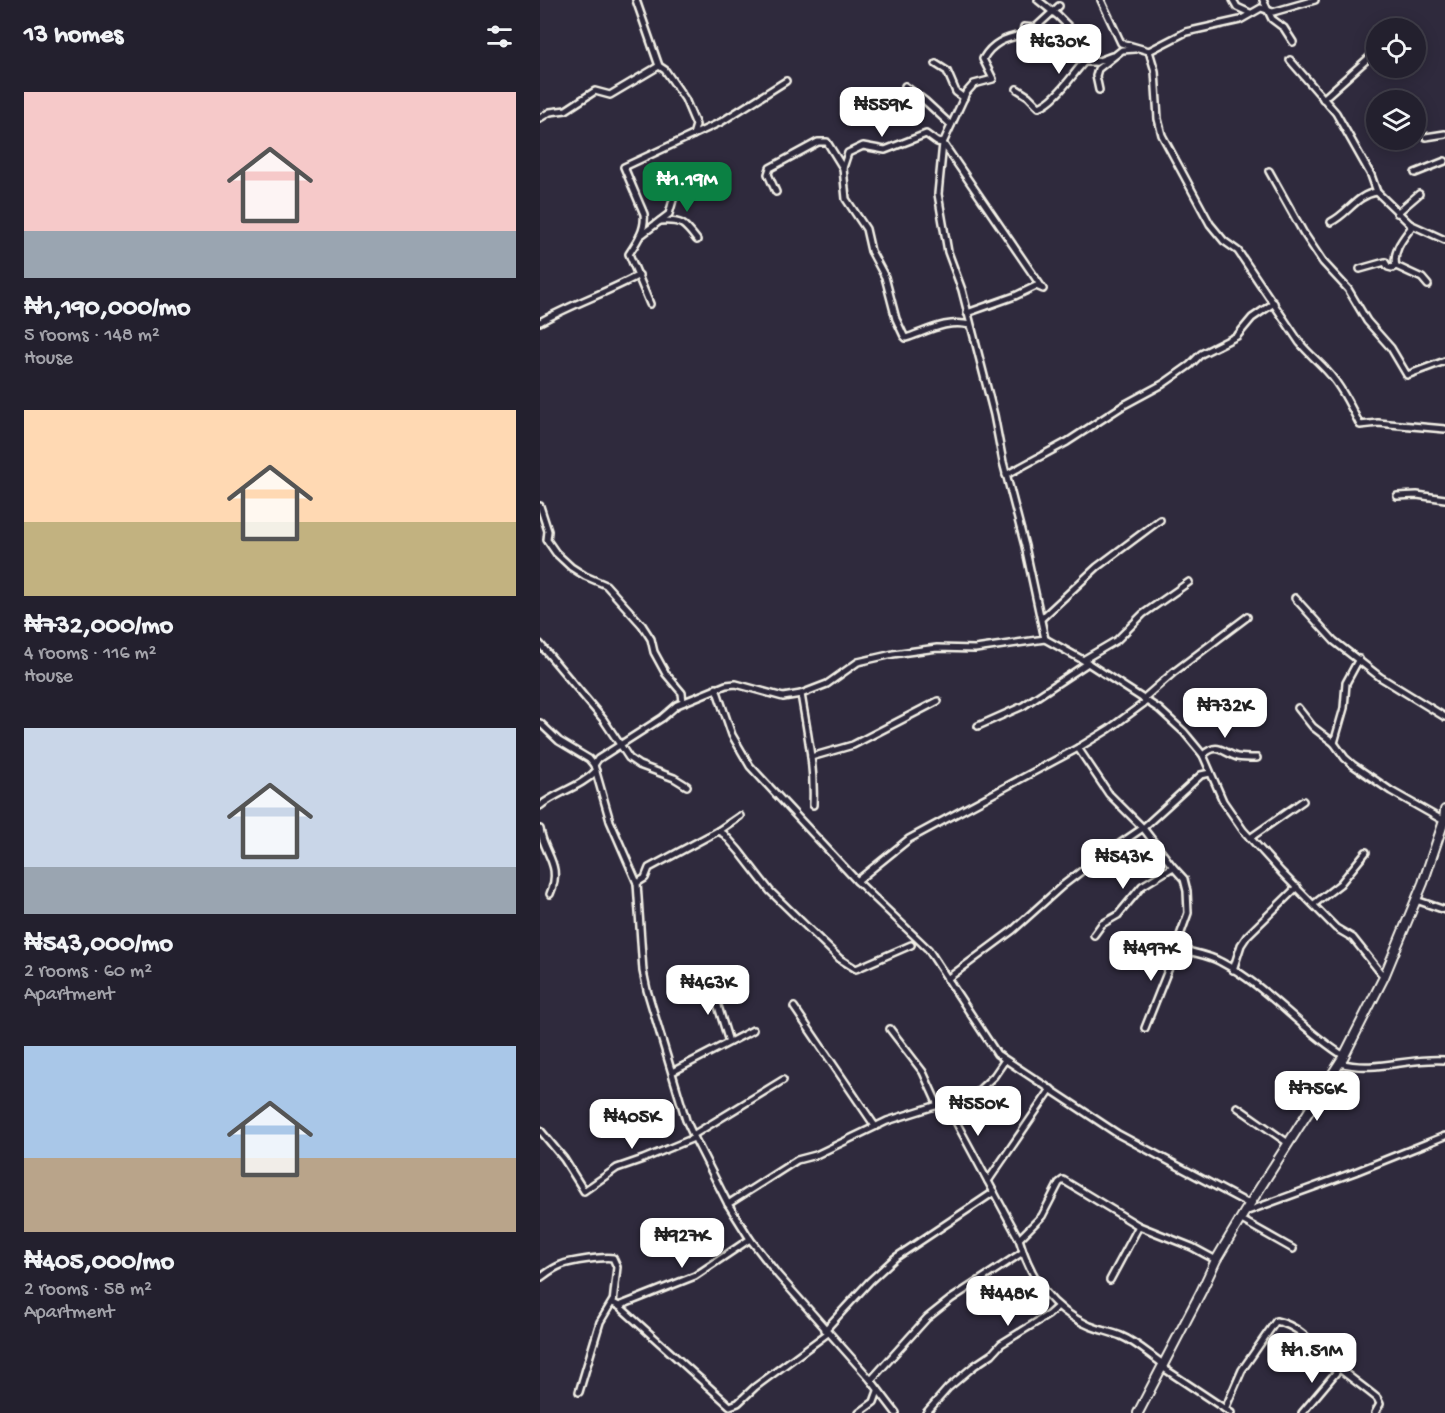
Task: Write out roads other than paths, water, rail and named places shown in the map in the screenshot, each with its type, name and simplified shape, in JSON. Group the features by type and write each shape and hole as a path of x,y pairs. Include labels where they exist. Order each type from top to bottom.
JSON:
{"street":[{"path":"636,0 659,66 665,70 686,99 696,125 693,135"},
{"path":"1038,0 1070,28 1089,56 1096,62"},
{"path":"1101,0 1121,43 1149,51 1186,32 1240,20 1261,8 1273,12 1315,0"},
{"path":"1233,0 1237,7 1250,13"},
{"path":"1263,0 1272,20 1290,34 1293,42"},
{"path":"1045,639 994,415 962,290 948,252 938,194 943,142 969,87 993,80 983,59 989,48 1003,40 1022,35 1024,27 1035,28 1059,6"},
{"path":"1099,90 1096,76 1098,69 1122,51 1137,49"},
{"path":"1149,51 1155,71 1158,119 1162,135 1175,162 1210,224 1224,241 1238,250 1306,350 1328,372 1360,425 1378,423 1445,429"},
{"path":"1017,89 1039,107 1045,105 1062,89 1084,62 1096,62 1112,57"},
{"path":"1290,60 1336,113 1371,175 1377,192 1410,224 1445,240"},
{"path":"1323,99 1366,60"},
{"path":"936,64 947,71 956,92 964,98"},
{"path":"540,118 550,112 566,110 595,91 610,95 659,66"},
{"path":"650,304 629,254 640,237 645,222 644,214 624,167 721,122 786,81"},
{"path":"905,86 951,125"},
{"path":"943,142 937,142 926,134 885,150 862,146 848,153 843,168 846,199 866,229 871,251 885,277 896,319 906,339 937,327 959,322 970,325"},
{"path":"1426,137 1445,134"},
{"path":"776,192 768,174 770,168 818,142 827,142 843,168"},
{"path":"943,142 1043,288 1036,286 967,313"},
{"path":"1415,173 1445,161"},
{"path":"1269,171 1303,232 1323,262 1348,289 1367,321 1391,348 1407,375 1445,361"},
{"path":"1331,222 1345,214 1365,195 1377,192"},
{"path":"640,237 669,214 675,193"},
{"path":"1397,213 1419,194"},
{"path":"660,221 677,220 686,225 697,240"},
{"path":"1396,266 1394,258 1411,228 1410,224"},
{"path":"1360,268 1394,258"},
{"path":"1385,262 1388,267 1396,266 1422,278 1428,285"},
{"path":"540,322 566,308 611,291 639,275"},
{"path":"1006,475 1067,442 1124,405 1163,384 1190,366 1201,354 1237,336 1252,318 1275,303"},
{"path":"1397,496 1417,495 1445,499"},
{"path":"540,506 548,531 547,540 556,553 570,567 606,585 642,625 651,639 654,652 666,674 682,693 683,702"},
{"path":"1041,619 1097,567 1160,520"},
{"path":"978,726 1023,706 1117,640 1143,614 1189,582"},
{"path":"1295,598 1334,641 1380,677 1445,717"},
{"path":"857,881 909,839 1078,748 1116,724 1167,678 1247,617"},
{"path":"589,759 598,759 683,702 716,688 736,684 783,697 801,694 827,684 858,662 893,654 937,648 975,649 1045,639 1160,710 1184,732 1203,755 1223,801 1250,838 1336,928 1353,938 1384,977"},
{"path":"540,644 621,743 629,758 639,765 674,777 687,786"},
{"path":"1334,743 1344,708 1346,683 1359,659"},
{"path":"716,688 732,735 750,766 857,881 928,949 997,1054 1118,1134 1249,1204"},
{"path":"801,694 808,726 814,785 813,805"},
{"path":"811,757 853,745 938,701"},
{"path":"1298,708 1313,727 1334,743 1353,765 1444,821"},
{"path":"540,723 559,741 589,759 595,768 610,821 637,883 645,981 693,1137 728,1204 750,1239 826,1332 871,1380 896,1413"},
{"path":"1078,748 1109,794 1143,828 1184,879 1187,891 1188,913 1178,945 1145,1028"},
{"path":"1203,755 1210,748 1217,748 1239,757 1257,758"},
{"path":"541,804 589,779 598,759"},
{"path":"947,979 1013,930 1096,860 1143,828 1201,775 1210,773"},
{"path":"1250,838 1303,801"},
{"path":"1138,1413 1216,1260 1342,1059 1384,977 1416,900 1444,821 1445,810"},
{"path":"637,883 645,878 650,868 718,831 740,816"},
{"path":"540,829 555,868 555,880 550,894"},
{"path":"718,831 724,834 740,851 770,891 840,959 856,969 911,945"},
{"path":"1314,904 1340,884 1365,852"},
{"path":"1094,935 1102,924 1118,915 1142,886 1173,867"},
{"path":"1233,970 1241,945 1247,936 1296,887"},
{"path":"1416,900 1445,910"},
{"path":"1178,945 1180,950 1219,961 1233,970 1300,1021 1353,1066 1373,1067 1425,1059 1445,1060"},
{"path":"711,983 729,1042"},
{"path":"794,1007 875,1126"},
{"path":"890,1029 923,1072 938,1105"},
{"path":"672,1072 753,1030"},
{"path":"955,1120 1005,1060"},
{"path":"540,1130 564,1159 584,1191 617,1168 693,1137 783,1080"},
{"path":"988,1181 1051,1089"},
{"path":"728,1204 797,1160 816,1155 875,1126 938,1105 944,1106 955,1120 1019,1239 1023,1252 1046,1293 1057,1307 1092,1327 1122,1336 1231,1413"},
{"path":"1237,1107 1288,1143"},
{"path":"1242,1216 1445,1136"},
{"path":"1019,1239 1042,1215 1059,1183 1063,1180 1139,1226 1192,1247 1216,1260"},
{"path":"728,1413 733,1406 826,1332 895,1258 994,1192"},
{"path":"1242,1216 1293,1249"},
{"path":"1110,1280 1139,1226"},
{"path":"619,1306 695,1276 750,1239"},
{"path":"871,1380 927,1318 951,1299 1023,1252"},
{"path":"540,1278 561,1265 602,1257 611,1257 616,1261 618,1267 612,1302 600,1322 579,1392"},
{"path":"612,1302 722,1400 733,1406"},
{"path":"926,1413 948,1388 992,1354 1001,1344 1032,1326 1057,1307"},
{"path":"1225,1409 1242,1370 1276,1321 1288,1323 1304,1334 1339,1369 1379,1400 1380,1404 1375,1413"},
{"path":"1302,1413 1339,1369"},
{"path":"859,1413 873,1402 878,1391"},
{"path":"873,1402 886,1401"}]}
